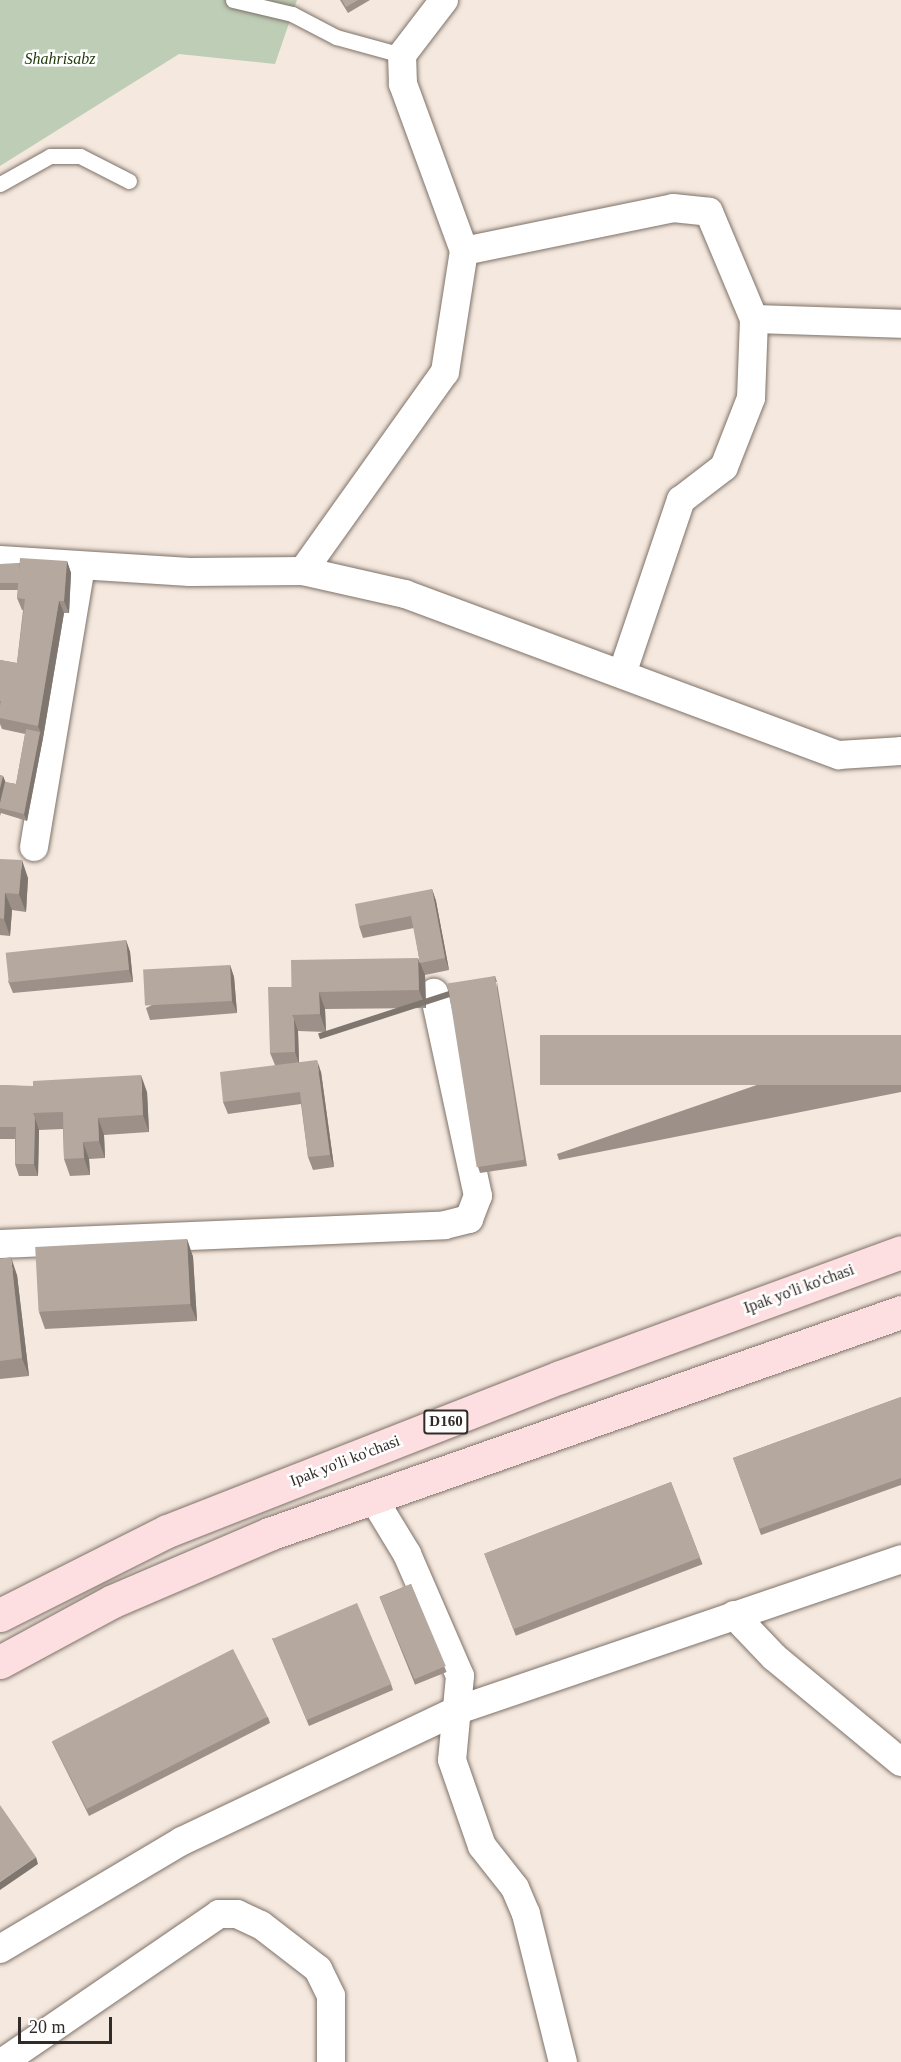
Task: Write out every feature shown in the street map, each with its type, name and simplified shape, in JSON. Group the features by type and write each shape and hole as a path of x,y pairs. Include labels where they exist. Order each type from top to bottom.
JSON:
{"main road":[{"name":"Ipak yo'li ko'chasi","path":"0,1615 167,1531 560,1377 901,1252"},
{"path":"0,1662 113,1601 268,1534 901,1312"}],"street":[{"path":"303,571 445,372 464,251 403,84 402,55 444,0"},
{"path":"464,251 673,208 709,212 754,319 751,398 724,467 681,500 623,671"},
{"path":"754,319 901,324"},
{"path":"0,560 81,567 303,571 405,594 623,671 839,754 901,751"},
{"path":"34,847 81,567"},
{"path":"0,1244 445,1225 469,1219 478,1196 434,993"},
{"path":"373,1498 407,1554 460,1677 452,1760 482,1846 515,1888 526,1914 563,2062"},
{"path":"0,1949 182,1841 458,1710 576,1674 734,1615 901,1559"},
{"path":"734,1615 774,1657 901,1762"},
{"path":"3,2062 219,1914 237,1914 261,1925 318,1969 331,1996 331,2062"}],"lane":[{"path":"232,0 292,14 336,37 402,55"},
{"path":"0,184 50,156 80,156 129,181"}],"green space":[{"name":"Shahrisabz","path":"0,0 297,0 275,64 179,54 0,166"}],"building":[{"path":"342,0 358,0 346,7"},
{"path":"20,558 67,561 64,601 59,601 38,726 0,718 0,660 17,663 25,599 17,598"},
{"path":"0,564 19,564 19,583 0,583"},
{"path":"26,729 40,732 24,814 0,808 0,803 5,782 16,784"},
{"path":"0,859 22,860 19,894 5,893 4,919 0,918"},
{"path":"432,889 445,958 420,963 411,916 359,926 355,904"},
{"path":"126,940 129,970 9,982 6,953"},
{"path":"418,958 419,990 319,992 320,1014 292,1015 291,960"},
{"path":"230,965 232,1001 145,1006 143,970"},
{"path":"495,976 524,1160 477,1167 448,984"},
{"path":"268,987 292,987 295,1052 270,1053"},
{"path":"540,1035 901,1035 901,1085 540,1085"},
{"path":"317,1060 330,1155 308,1157 300,1092 223,1102 220,1072"},
{"path":"141,1075 143,1115 98,1118 99,1141 83,1142 84,1158 64,1159 63,1112 33,1113 33,1081"},
{"path":"0,1085 33,1086 34,1164 15,1164 16,1127 0,1127"},
{"path":"187,1239 190,1304 39,1312 35,1247"},
{"path":"11,1257 22,1358 0,1361 0,1259"},
{"path":"901,1397 901,1478 759,1529 733,1458"},
{"path":"671,1482 700,1558 513,1629 484,1554"},
{"path":"411,1584 446,1666 414,1679 380,1597"},
{"path":"357,1603 391,1684 307,1720 272,1639"},
{"path":"233,1649 268,1717 87,1809 52,1741"},
{"path":"0,1805 36,1857 0,1882"}]}
